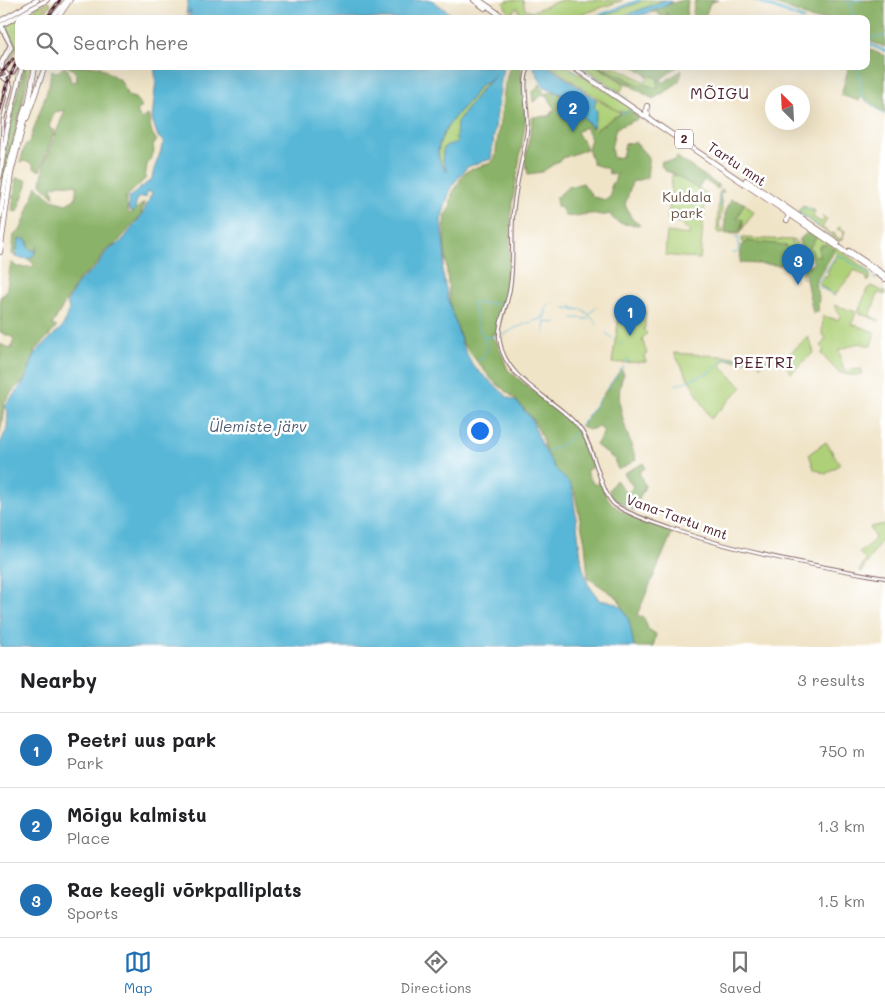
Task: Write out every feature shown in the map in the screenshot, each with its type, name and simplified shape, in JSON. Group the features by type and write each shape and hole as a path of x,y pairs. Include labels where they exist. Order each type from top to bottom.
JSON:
{"highway":[{"path":"474,0 495,15"},
{"path":"479,0 500,15"},
{"path":"0,252 8,188 33,70"},
{"path":"0,216 6,177 33,70"},
{"name":"Tartu mnt","path":"577,70 792,213"},
{"name":"Tartu mnt","path":"582,70 792,213"},
{"path":"647,106 646,111 648,115"},
{"path":"783,208 788,215 787,220"},
{"name":"2","path":"792,213 885,275"},
{"name":"2","path":"792,213 885,279"}],"main road":[{"path":"1,26 37,0"},
{"path":"19,15 47,0"},
{"path":"55,15 68,0"},
{"path":"59,15 68,0"},
{"path":"1,26 15,17"},
{"path":"0,176 21,70"},
{"path":"20,138 44,70"}],"street":[{"path":"1,26 6,25 12,19"},
{"path":"1,26 10,47 1,66"},
{"path":"1,26 12,47 1,66"},
{"path":"1,66 6,74"},
{"path":"1,165 3,119 10,86 1,78 6,74 13,73 15,70"},
{"name":"Vana-Tartu mnt","path":"528,70 525,80 528,122 513,214 511,279 499,335 501,348 514,369 528,385 579,427 589,446 608,496 616,506 662,525 736,549 815,566 885,578"}],"green space":[{"path":"509,0 523,0 525,9 531,12 561,0 623,0 580,15 520,15 517,7 511,14 506,9 504,3"},
{"path":"645,0 665,0 627,15 606,15"},
{"path":"682,0 688,0 686,15 667,15 667,13 660,15 657,12 643,13"},
{"path":"695,0 718,0 710,3 706,15 693,15"},
{"path":"766,0 885,0 885,47 870,41 870,15 803,15"},
{"path":"48,1 51,4 42,15 23,15"},
{"path":"15,20 15,48 6,27 7,24"},
{"path":"870,50 885,56 885,114 861,97 859,101 841,95 848,70 870,70"},
{"path":"22,70 30,70 0,205 8,131"},
{"path":"26,70 21,107 0,197 6,145"},
{"path":"60,70 68,70 71,82 77,81 74,70 105,70 121,81 128,96 135,98 142,107 137,111 141,119 148,115 152,133 157,141 153,144 154,152 147,165 145,179 125,198 128,211 131,214 144,202 141,215 116,244 106,250 96,265 79,279 52,325 57,327 34,352 33,362 24,381 14,389 5,401 0,433 0,344 11,349 14,338 0,332 0,297 6,293 11,262 17,267 33,267 34,264 28,259 34,255 36,249 35,251 29,249 28,241 18,239 16,257 12,254 14,235 21,229 37,186 52,200 66,204 75,199 77,185 60,184 52,187 54,197 41,184 44,164 65,110 55,112 49,125 51,130 55,130 40,171 34,168 33,164 24,161 20,163 25,145 29,143 49,85 51,71 58,72"},
{"path":"509,70 521,70 526,119 511,212 509,274 496,335 491,334 492,338 497,342 508,370 576,427 594,466 586,471 594,485 601,481 612,504 620,510 651,522 672,533 637,615 644,618 648,629 656,634 653,647 634,647 629,621 618,598 588,578 585,543 574,490 550,465 541,435 532,418 513,397 492,380 463,344 450,306 444,238 445,217 450,208 452,194 464,173 491,163 495,158 505,84"},
{"path":"556,70 574,70 641,114 638,119 636,114 617,111"},
{"path":"588,70 603,70 625,84 620,92"},
{"path":"604,70 625,77 632,83 645,84 657,89 658,79 654,76 648,76 640,70 673,70 661,79 663,83 682,70 676,85 653,99"},
{"path":"606,70 622,70 643,81 648,79 647,75 654,76 658,80 658,88 644,85"},
{"path":"494,73 488,84 484,86 457,122 458,142 445,146 443,160 448,173 440,162 439,151 442,139 448,126 457,114 482,84 486,83"},
{"path":"540,84 544,94 554,91 569,99 594,131 614,117 630,110 638,119 616,128 611,148 613,158 622,157 625,144 635,142 649,158 647,178 632,182 625,205 632,219 640,225 616,221 610,214 565,216 562,209 557,206 556,198 568,187 583,183 593,197 606,200 611,196 611,184 615,181 616,174 609,174 608,169 593,164 588,148 591,139 585,127 577,132 587,149 563,158 542,172 528,174 525,161 533,117 550,116 551,111 555,110 548,97 543,95 533,102 532,93"},
{"path":"596,99 621,113 594,131 591,128 597,111 594,107"},
{"path":"677,157 718,185 718,189 704,180 698,189 672,173 665,171 661,165 662,161 674,161"},
{"name":"Kuldala park","path":"672,175 678,175 706,193 700,259 665,255 667,232 689,235 689,231 680,223 668,220"},
{"path":"16,178 27,180 17,212 12,211"},
{"path":"722,189 724,192 720,193 722,209 719,227 728,233 742,229 743,220 737,218 744,203 754,212 739,234 725,234 723,231 721,234 717,232 719,193"},
{"path":"731,199 744,203 737,218 743,220 740,232 728,233 725,228 725,214"},
{"path":"803,206 815,211 813,217 821,222 824,219 822,216 827,219 822,228 832,234 835,233 834,235 841,240 839,241 797,212"},
{"path":"839,227 845,231 841,240 844,232 837,229"},
{"path":"811,229 818,235 810,247 814,255 819,257 819,246 826,244 835,250 815,283 819,296 818,312 813,313 803,265 810,266 814,262 809,254 801,252 799,240"},
{"path":"818,234 867,270 870,275 868,282 866,277 855,270 834,296 819,284 829,274 827,272 837,256 835,250 826,244 819,258 814,255 810,247"},
{"path":"742,238 795,240 791,242 793,244 796,241 801,266 797,266 796,261 787,256 747,244 743,246"},
{"path":"747,241 785,245 790,251 787,256 796,261 797,266 740,263 741,245 743,246"},
{"path":"871,286 885,292 885,295 878,293 870,316 880,321 858,313 867,289"},
{"path":"835,305 856,312 852,324 875,332 871,346 859,343 839,350 844,371 861,369 863,374 843,374 835,369 821,354 824,350 821,347 826,337 822,335 823,316 838,320 840,315"},
{"path":"620,310 645,311 645,328 643,329 647,333 642,339 647,354 644,356 646,362 612,363"},
{"path":"808,337 814,352 791,373 782,360"},
{"path":"674,353 768,359 760,366 762,361 724,360 721,367 742,387 711,419"},
{"path":"621,369 624,374 620,384 620,406 636,460 618,470 614,459 596,445 604,432 600,427 588,430 581,426"},
{"path":"826,442 840,464 826,474 814,469 809,454"},
{"path":"644,463 645,468 639,472 645,486 634,511 612,497 609,490 616,480 627,494 633,487 624,473"},
{"path":"885,524 885,535 861,572 859,571 866,560 859,553 875,539 870,527"}],"water":[{"path":"188,0 432,0 453,15 191,15 190,10 189,14 186,14"},
{"path":"665,0 673,2 659,9 655,8 643,15 626,15"},
{"name":"Ülemiste järv","path":"155,70 502,70 491,159 467,167 451,187 441,220 445,259 442,270 448,299 462,344 473,366 509,398 516,401 531,418 542,445 555,468 572,486 582,565 588,584 600,601 610,601 622,608 629,622 634,647 0,647 0,444 7,428 8,410 4,407 26,379 35,353 63,326 69,309 67,302 79,281 97,266 107,251 121,242 142,215 152,193 147,191 146,197 137,198 135,210 132,213 129,210 128,198 152,179 162,145 165,142 158,137 152,119 156,80","holes":["495,74 488,84 484,86 457,122 456,139 458,142 445,146 443,160 448,172 441,163 438,154 443,134 478,88 489,81"]},
{"path":"535,70 554,70 596,99 594,106 597,111 593,128 564,95 543,86"},
{"path":"22,238 27,240 28,247 33,251 38,246 34,255 28,259 16,257 18,241"}],"waterway":[{"path":"601,15 640,0"},
{"path":"754,0 793,15"},
{"path":"846,0 851,4 852,15"},
{"path":"851,1 862,0"},
{"path":"871,38 885,36"},
{"path":"870,45 885,51"},
{"path":"572,70 577,73"},
{"path":"585,70 628,99"},
{"path":"859,70 862,97 885,115"},
{"path":"621,114 631,110"},
{"path":"684,193 690,197"},
{"path":"720,194 720,207"},
{"path":"692,198 700,204"},
{"path":"813,211 805,207 799,212 819,226"},
{"path":"732,253 738,253 739,238 735,238"},
{"path":"834,295 816,285 837,254 868,273 869,276"},
{"path":"873,278 878,279"},
{"path":"477,361 483,358 488,347 477,323 473,303 504,304"},
{"path":"502,336 515,328 545,317 547,306 553,303"},
{"path":"569,304 576,310"},
{"path":"565,308 584,310 597,324"},
{"path":"589,314 596,308"},
{"path":"541,319 544,311"},
{"path":"573,318 588,319"},
{"path":"544,333 545,319"},
{"path":"545,322 557,323"},
{"path":"606,333 612,338"},
{"path":"484,337 497,337"},
{"path":"720,363 725,358 766,360"},
{"path":"626,363 628,359"},
{"path":"676,385 711,372 719,364"},
{"path":"605,391 623,367"},
{"path":"580,426 602,396"},
{"path":"547,452 566,442 578,429"}],"tunnel":[{"path":"42,15 47,0"}],"railway":[{"path":"49,15 60,0"},
{"path":"0,75 13,59"},
{"path":"0,110 6,86 15,65"}],"place":[{"name":"Mõigu kalmistu","path":"573,132"},
{"name":"Rae keegli võrkpalliplats","path":"798,285"},
{"name":"Peetri uus park","path":"630,336"}],"district":[{"name":"MÕIGU","path":"720,93"},
{"name":"PEETRI","path":"764,362"}]}
